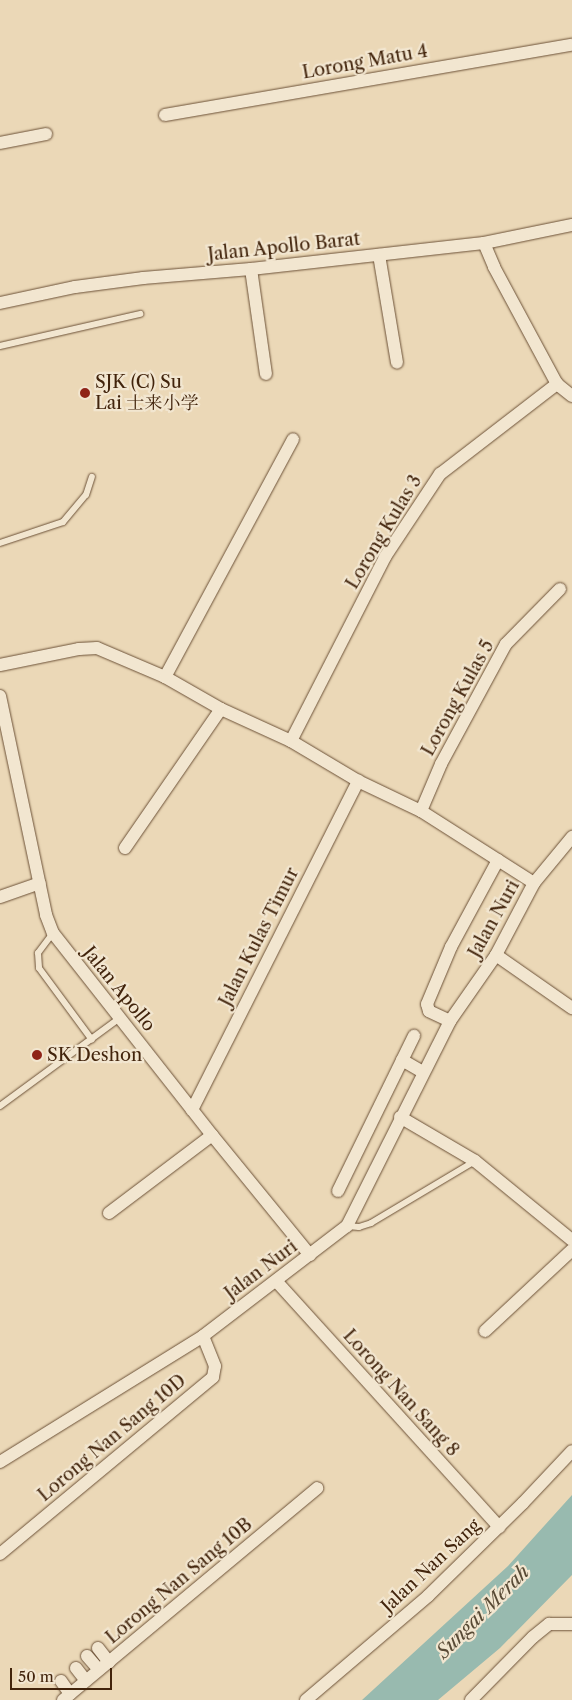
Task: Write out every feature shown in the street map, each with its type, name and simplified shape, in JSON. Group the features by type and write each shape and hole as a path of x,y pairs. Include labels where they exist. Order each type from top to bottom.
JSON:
{"street":[{"name":"Lorong Matu 4","path":"165,115 572,44"},
{"path":"0,143 46,134"},
{"name":"Jalan Apollo Barat","path":"0,303 75,287 143,278 484,243 572,225"},
{"path":"484,243 494,268 557,384 572,396"},
{"path":"379,255 396,363"},
{"path":"251,268 266,374"},
{"name":"Lorong Kulas 3","path":"291,740 385,557 440,474 557,384"},
{"path":"165,677 293,439"},
{"name":"Lorong Kulas 5","path":"421,811 441,764 506,644 560,588"},
{"path":"0,665 79,649 97,648 165,677 221,709 291,740 358,781 421,811 534,883"},
{"name":"Jalan Apollo","path":"0,696 46,915 53,933 192,1110 310,1255"},
{"path":"124,848 221,709"},
{"name":"Jalan Kulas Timur","path":"192,1110 358,781"},
{"name":"Jalan Nuri","path":"0,1462 203,1336 277,1282 347,1226 374,1175 400,1117 450,1021 496,955 534,883 572,837"},
{"name":"Jalan Nuri","path":"450,1021 429,1011 427,1004 451,947 498,860"},
{"path":"0,897 40,883"},
{"path":"496,955 572,1008"},
{"path":"338,1191 353,1164 414,1036"},
{"path":"402,1060 423,1072"},
{"path":"400,1117 474,1161 572,1240"},
{"path":"109,1213 212,1135"},
{"path":"353,1164 374,1175"},
{"path":"485,1331 572,1250"},
{"name":"Lorong Nan Sang 8","path":"277,1282 499,1527"},
{"name":"Lorong Nan Sang 10D","path":"0,1554 213,1377 215,1366 203,1336"},
{"name":"Jalan Nan Sang","path":"306,1700 428,1596 499,1527 572,1451"},
{"name":"Lorong Nan Sang 10B","path":"66,1697 317,1488"},
{"path":"471,1700 533,1637 549,1624 572,1624"},
{"path":"98,1648 104,1666"},
{"path":"87,1656 104,1666"},
{"path":"76,1668 86,1681"},
{"path":"61,1681 66,1697"}],"lane":[{"path":"0,346 140,314"},
{"path":"0,544 63,522 86,495 92,477"},
{"path":"53,933 38,953 39,968 92,1040"},
{"path":"0,1106 120,1018"},
{"path":"347,1226 359,1227 371,1222 474,1161"}],"water":[{"name":"Sungai Merah","path":"572,1495 572,1575 500,1648 438,1700 362,1700 508,1566"}],"place":[{"name":"SJK (C) Su Lai 士来小学","path":"85,393"},
{"name":"SK Deshon","path":"37,1055"}]}
